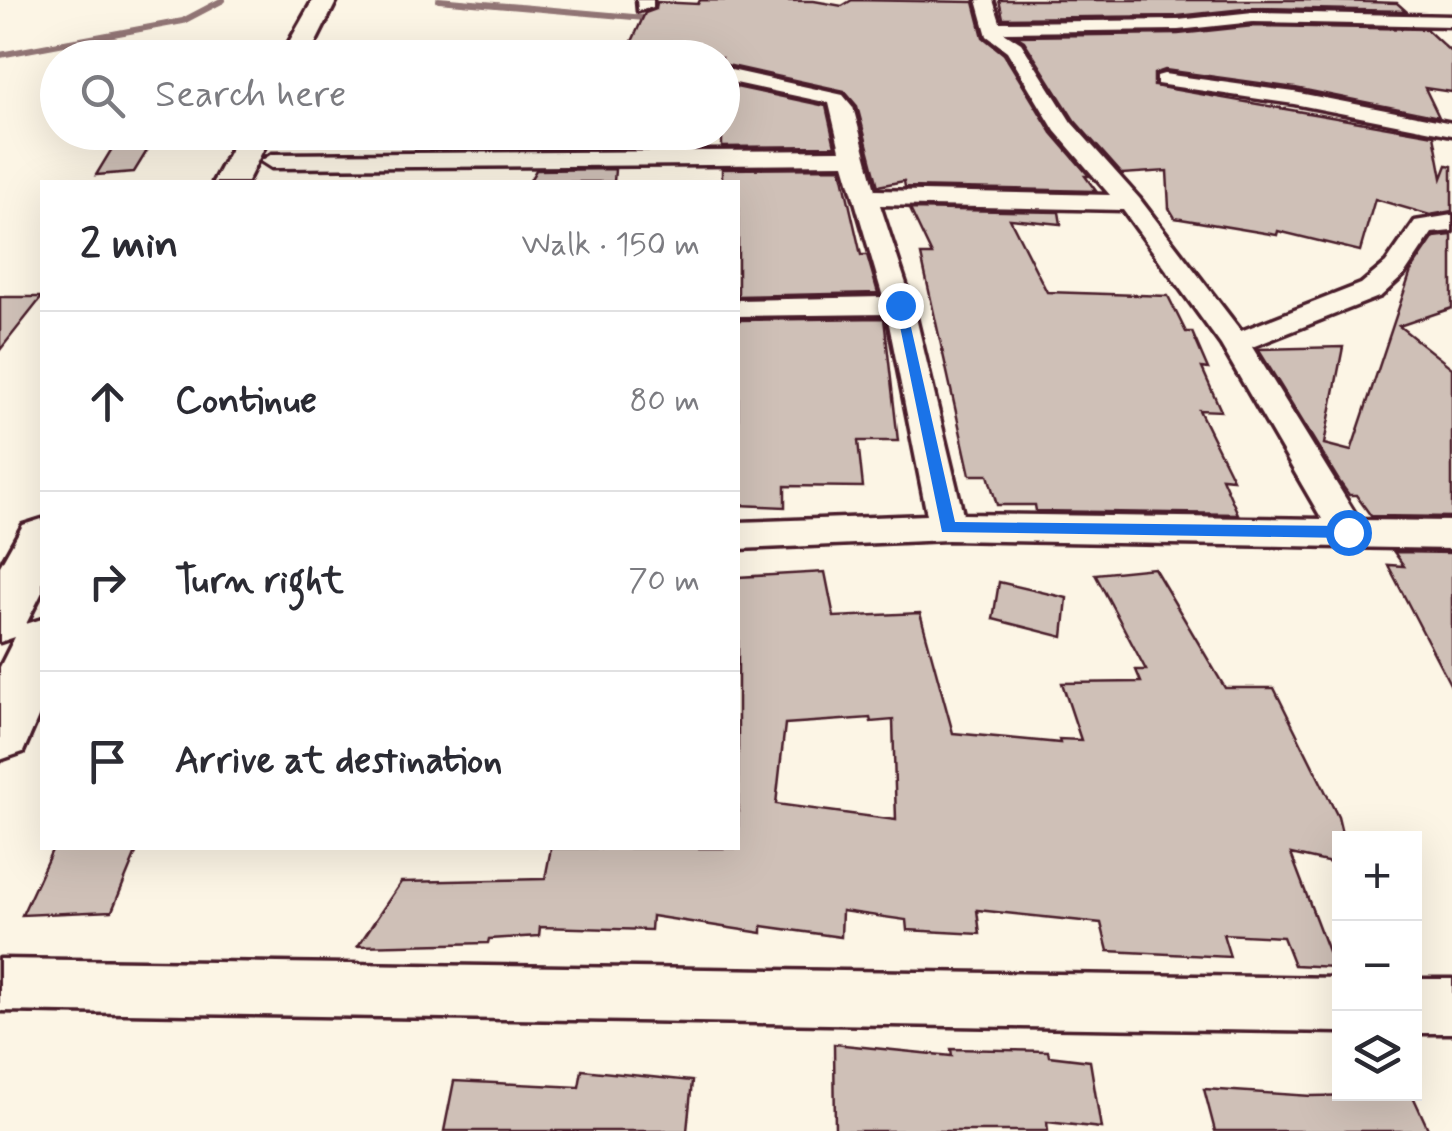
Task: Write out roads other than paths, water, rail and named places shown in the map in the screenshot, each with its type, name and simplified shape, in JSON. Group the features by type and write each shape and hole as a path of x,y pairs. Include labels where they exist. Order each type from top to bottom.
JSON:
{"highway":[{"path":"304,40 325,0"},
{"path":"329,40 349,0"},
{"path":"233,180 269,152"},
{"path":"0,618 40,543"},
{"path":"0,732 40,647"}],"street":[{"path":"985,0 996,36 1021,56 1064,126 1130,203 1234,343 1348,532"},
{"path":"995,27 1178,25 1254,17 1452,21"},
{"path":"740,78 836,98 843,106 854,157 900,305 948,528"},
{"path":"1164,80 1309,100 1452,129"},
{"path":"665,159 667,150"},
{"path":"269,152 665,159 854,157"},
{"path":"866,197 1130,203"},
{"path":"1234,343 1371,290 1395,270 1424,226 1452,223"},
{"path":"740,308 900,305"},
{"path":"740,536 948,528 1452,535"},
{"path":"0,985 1332,1005"},
{"path":"1422,1006 1452,1006"}],"waterway":[{"path":"81,40 183,21 223,0"},
{"path":"439,0 656,19"},
{"path":"0,55 40,48"}]}
